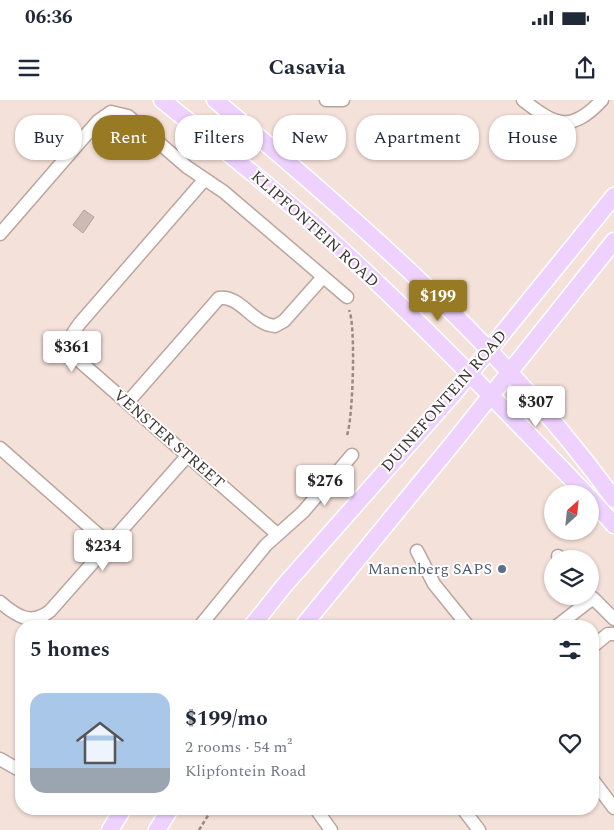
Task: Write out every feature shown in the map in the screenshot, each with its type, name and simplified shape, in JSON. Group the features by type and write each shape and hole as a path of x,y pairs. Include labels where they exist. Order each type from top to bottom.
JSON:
{"main road":[{"name":"KLIPFONTEIN ROAD","path":"162,100 320,230 362,268 577,485"},
{"name":"KLIPFONTEIN ROAD","path":"215,100 394,256 508,372 587,463 614,499"},
{"name":"DUINEFONTEIN ROAD","path":"257,620 283,587 469,375 614,196"},
{"name":"DUINEFONTEIN ROAD","path":"308,620 614,241"},
{"path":"599,508 614,525"},
{"path":"110,830 119,815"},
{"path":"157,830 166,815"}],"street":[{"path":"326,100 343,100"},
{"path":"523,100 537,104 553,121 568,124 582,119 602,100"},
{"path":"0,234 98,121 112,112 122,113 133,120 187,167 224,192 323,277 347,302"},
{"name":"VENSTER STREET","path":"205,180 70,335 69,346 76,358 276,534"},
{"path":"128,402 219,298 230,298 262,322 275,326 284,321 323,277"},
{"path":"0,448 109,544"},
{"path":"0,602 17,616 23,618 30,620 43,616 55,606 188,455"},
{"path":"205,620 276,534 303,512 352,455"},
{"path":"417,551 434,584 463,620"},
{"path":"599,604 614,620"},
{"path":"564,620 582,605"},
{"path":"599,641 608,634 614,634"},
{"path":"0,759 15,768"},
{"path":"599,788 614,808"},
{"path":"320,815 331,830"},
{"path":"468,815 479,830"}],"path":[{"path":"347,302 353,328 351,419 348,434"},
{"path":"199,830 208,815"}],"building":[{"path":"84,210 94,217 83,233 73,225"}],"place":[{"name":"Manenberg SAPS","path":"502,569"}]}
